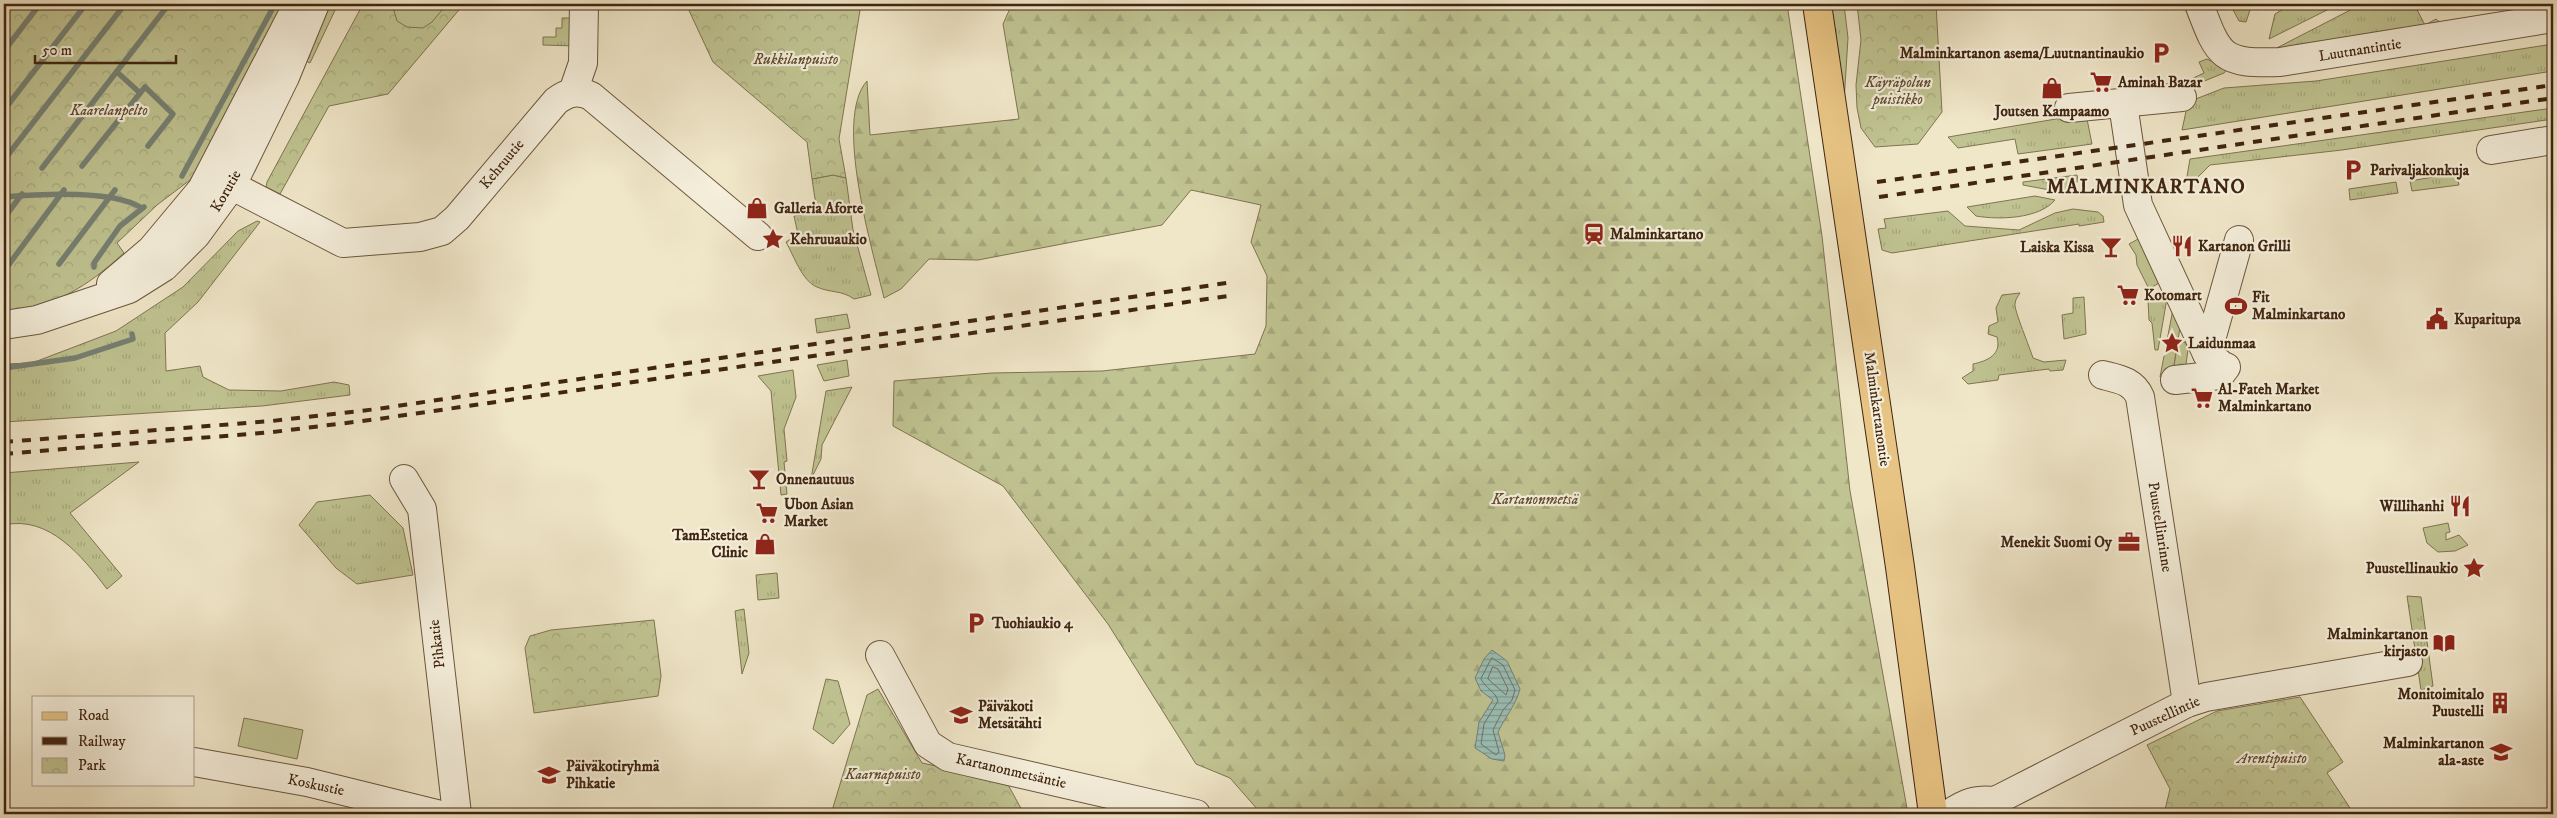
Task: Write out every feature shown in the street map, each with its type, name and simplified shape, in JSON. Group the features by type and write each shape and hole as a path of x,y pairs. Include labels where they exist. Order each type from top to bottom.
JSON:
{"main road":[{"name":"Malminkartanontie","path":"1817,4 1900,567 1933,814"}],"street":[{"name":"Korutie","path":"221,181 298,4"},
{"name":"Korutie","path":"4,325 37,320 66,310 117,280 151,250 190,205 221,181 285,77 315,4"},
{"name":"Luutnantintie","path":"2200,4 2214,43 2225,54 2238,60 2254,63 2290,61 2553,18"},
{"path":"588,11 583,64 574,92 591,96 758,236"},
{"name":"Kehruutie","path":"221,181 343,243 420,237 442,232 457,218 556,101 574,92"},
{"path":"2069,108 2182,97"},
{"path":"2123,104 2143,231 2170,294 2217,361"},
{"path":"2491,150 2553,140"},
{"path":"2174,380 2220,375 2217,361 2239,240"},
{"name":"Puustellinrinne","path":"2103,375 2129,383 2136,389 2140,397 2187,703"},
{"name":"Pihkatie","path":"404,479 422,509 457,814"},
{"name":"Kartanonmetsäntie","path":"880,655 928,744 934,750 948,757 1196,814"},
{"name":"Puustellintie","path":"1949,814 1964,803 1978,800 1991,808 2187,703 2225,692 2408,662"},
{"name":"Koskustie","path":"195,762 307,782 437,814"}],"green space":[{"name":"Kaarelanpelto","path":"4,4 283,4 194,177 157,205 117,243 124,253 96,277 69,294 55,300 4,313"},
{"path":"324,4 338,4 310,63 302,59"},
{"path":"363,4 464,4 388,94 329,106 280,194 266,187 267,182"},
{"path":"392,4 447,4 432,22 423,28 407,27 397,21"},
{"name":"Rukkilanpuisto","path":"686,4 861,4 839,139 846,178 833,175 812,179 807,142 713,62"},
{"name":"Kartanonmetsä","path":"1012,4 1787,4 1822,236 1850,491 1908,814 1253,814 1258,810 1230,778 1196,764 1108,624 1003,486 893,426 894,381 992,373 1102,371 1255,354 1266,326 1267,276 1251,242 1261,205 1191,190 1162,225 978,260 929,259 901,289 884,298 859,186 854,124 858,99 867,81 870,135 1019,119 1003,24"},
{"path":"1830,4 1844,4 1848,38 1844,102"},
{"name":"Käyräpolun puistikko","path":"1857,4 1936,4 1942,112 1918,144 1875,147 1861,128 1857,108 1856,85 1861,40"},
{"path":"2230,4 2252,4 2246,22 2239,21"},
{"path":"2292,4 2339,4 2269,39 2275,14"},
{"path":"2362,4 2414,4 2425,25 2436,19 2441,23 2267,53"},
{"path":"562,18 577,18 576,46 543,45 543,37 556,37 556,28 562,28"},
{"path":"2553,44 2553,71 2182,130 2188,102 2224,88 2316,81"},
{"path":"2207,59 2227,69 2224,73 2175,93 2134,91 2132,82 2174,87 2204,73 2199,62"},
{"path":"2553,108 2553,119 2342,150 2210,165 2192,183 2186,182 2190,159"},
{"path":"2086,114 2092,144 2018,154 2015,139 1958,148 1948,137"},
{"path":"2456,173 2459,185 2412,191 2410,181"},
{"path":"833,175 846,178 853,230 871,295 854,299 845,294 822,289 812,284 799,268 786,242 798,234 794,216 817,212 812,179"},
{"path":"2077,175 2078,180 2072,191 2055,191 2023,185 2023,182"},
{"path":"2396,182 2398,193 2350,200 2349,189"},
{"path":"2035,196 2055,200 2039,211 2007,218 1976,216 1967,207"},
{"path":"2073,209 2098,212 2103,216 2104,222 2079,226 2079,224 1892,253 1882,250 1878,229 1886,228 1884,219 1948,211 1965,226 2019,230 2055,213"},
{"path":"257,221 260,222 198,302 165,333 166,371 200,366 203,377 229,390 281,391 334,382 349,385 350,395 262,406 4,422 4,364 32,363 116,331 183,287 238,231"},
{"path":"2140,238 2157,265 2159,283 2149,289 2137,265 2136,255 2129,244"},
{"path":"2020,293 2015,308 2033,358 2044,362 2066,360 2063,370 2050,371 2049,369 1999,375 1998,380 1968,384 1962,378 1973,371 1973,364 1988,359 1995,353 1997,348 1997,337 1988,334 1989,326 1998,322 1996,308 2002,295"},
{"path":"2084,297 2086,334 2064,339 2062,315 2073,313 2073,298"},
{"path":"2161,297 2166,301 2166,304 2158,350 2155,350 2152,323 2149,320 2148,299"},
{"path":"2173,309 2182,315 2173,371 2160,377"},
{"path":"847,314 850,328 817,333 815,319"},
{"path":"2178,341 2189,343 2185,371 2173,371"},
{"path":"847,360 849,376 824,381 817,365"},
{"path":"793,370 796,397 784,429 787,461 784,462 787,494 781,495 771,391 758,376"},
{"path":"852,387 822,445 821,459 811,479 826,391"},
{"path":"139,462 70,513 122,576 107,589 75,552 50,532 36,526 4,525 4,473"},
{"path":"370,495 403,528 413,575 357,584 336,568 299,525 317,502"},
{"path":"2448,523 2450,532 2446,533 2446,540 2459,535 2468,545 2455,551 2438,552 2427,543 2423,528"},
{"path":"777,573 779,598 758,600 756,575"},
{"path":"2407,596 2421,597 2433,686 2421,690"},
{"path":"744,609 749,653 742,674 735,611"},
{"path":"654,620 661,676 658,696 534,713 525,648 530,636 551,630"},
{"path":"826,679 838,681 850,724 833,744 813,729"},
{"name":"Kaarnapuisto","path":"878,689 922,763 1006,781 1024,814 831,814 867,695"},
{"name":"Arentipuisto","path":"2300,697 2343,762 2327,773 2354,814 2164,814 2170,789 2147,745 2217,711"},
{"path":"244,718 303,730 297,759 238,746"}],"water":[{"path":"1492,650 1507,661 1520,689 1498,732 1505,755 1504,761 1492,759 1475,748 1479,722 1493,700 1481,691 1475,678 1484,659"}],"waterway":[{"path":"4,51 40,4"},
{"path":"4,110 86,4"},
{"path":"4,160 125,4"},
{"path":"42,168 169,4"},
{"path":"182,176 275,4"},
{"path":"117,72 140,93"},
{"path":"82,166 145,87 173,114 148,146"},
{"path":"4,271 64,190"},
{"path":"59,264 115,190"},
{"path":"4,218 22,194"},
{"path":"4,197 55,194 94,195 129,202 142,208"},
{"path":"94,267 94,263 120,226 144,207"},
{"path":"4,368 75,358 133,339 132,334"}],"railway":[{"path":"1877,182 2553,85"},
{"path":"1879,197 2553,98"},
{"path":"4,442 272,421 377,409 1233,282"},
{"path":"4,454 273,432 378,419 1235,295"}],"place":[{"name":"Malminkartanon asema/Luutnantinaukio","path":"2161,53"},
{"name":"Aminah Bazar","path":"2101,82"},
{"name":"Joutsen Kampaamo","path":"2052,88"},
{"name":"Parivaljakonkuja","path":"2353,170"},
{"name":"Galleria Aforte","path":"757,208"},
{"name":"Malminkartano","path":"1594,234"},
{"name":"Kehruuaukio","path":"773,239"},
{"name":"Kartanon Grilli","path":"2182,246"},
{"name":"Laiska Kissa","path":"2111,247"},
{"name":"Kotomart","path":"2128,295"},
{"name":"Fit Malminkartano","path":"2236,306"},
{"name":"Kuparitupa","path":"2437,319"},
{"name":"Laidunmaa","path":"2172,343"},
{"name":"Al-Fateh Market Malminkartano","path":"2202,398"},
{"name":"Onnenautuus","path":"759,479"},
{"name":"Willihanhi","path":"2460,506"},
{"name":"Ubon Asian Market","path":"767,513"},
{"name":"Menekit Suomi Oy","path":"2129,542"},
{"name":"TamEstetica Clinic","path":"765,544"},
{"name":"Puustellinaukio","path":"2474,568"},
{"name":"Tuohiaukio 4","path":"976,623"},
{"name":"Malminkartanon kirjasto","path":"2444,643"},
{"name":"Monitoimitalo Puustelli","path":"2500,703"},
{"name":"Päiväkoti Metsätähti","path":"961,715"},
{"name":"Malminkartanon ala-aste","path":"2501,752"},
{"name":"Päiväkotiryhmä Pihkatie","path":"549,775"}],"district":[{"name":"MALMINKARTANO","path":"2146,187"}]}
